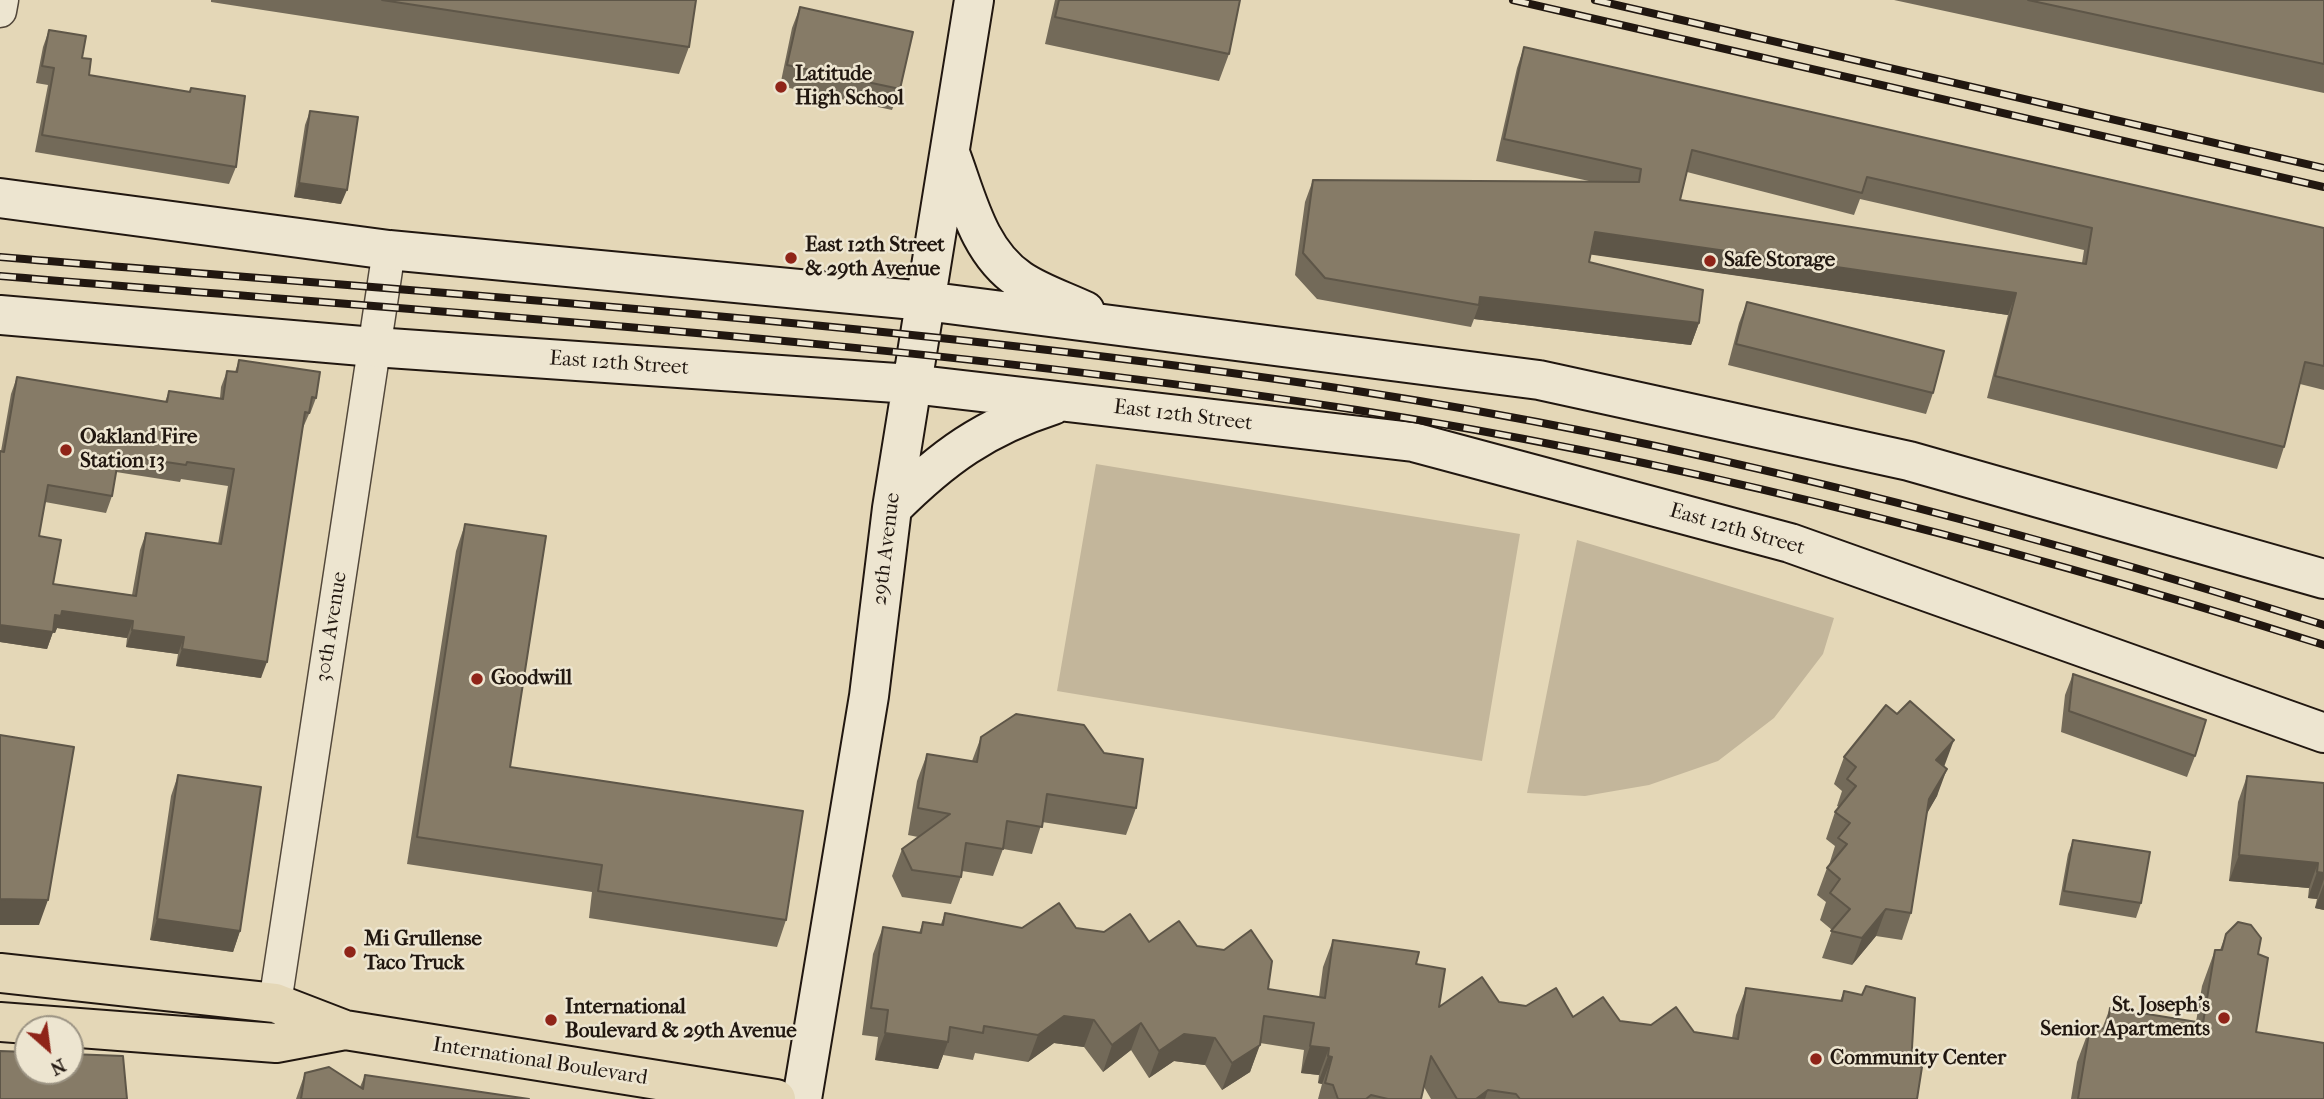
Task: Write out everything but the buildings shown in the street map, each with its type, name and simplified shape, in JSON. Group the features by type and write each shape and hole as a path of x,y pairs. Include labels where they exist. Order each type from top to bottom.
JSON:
{"main road":[{"name":"29th Avenue","path":"802,1099 869,696 892,508 974,0"},
{"path":"949,150 978,229 995,257 1020,281 1118,326"},
{"path":"0,198 389,250 925,301 1539,380 1909,461 2324,579"},
{"name":"East 12th Street","path":"0,315 374,347 911,384 1413,442 1790,544 2324,733"},
{"path":"892,508 928,472 959,447 1009,419 1061,402"},
{"name":"International Boulevard","path":"0,973 275,1003 345,1030 776,1099"},
{"name":"International Boulevard","path":"0,1022 276,1043 345,1030"}],"street":[{"path":"0,11 2,0"},
{"name":"30th Avenue","path":"275,1003 389,250"}],"shaded area":[{"path":"1096,464 1520,534 1482,761 1057,691"},
{"path":"1577,540 1834,618 1823,654 1774,718 1718,761 1649,785 1585,796 1527,793"}],"railway":[{"path":"1513,0 2324,187"},
{"path":"1595,0 2324,168"},
{"path":"0,257 510,298 850,329 1188,367 1357,391 1602,435 1845,490 2086,554 2324,625"},
{"path":"0,276 850,347 1019,365 1357,410 1602,454 1845,509 2086,573 2324,645"}],"place":[{"name":"Latitude High School","path":"781,87"},
{"name":"East 12th Street & 29th Avenue","path":"791,258"},
{"name":"Safe Storage","path":"1710,261"},
{"name":"Oakland Fire Station 13","path":"66,450"},
{"name":"Goodwill","path":"477,679"},
{"name":"Mi Grullense Taco Truck","path":"350,952"},
{"name":"St. Joseph’s Senior Apartments","path":"2224,1018"},
{"name":"International Boulevard & 29th Avenue","path":"551,1020"},
{"name":"Community Center","path":"1816,1059"}]}
